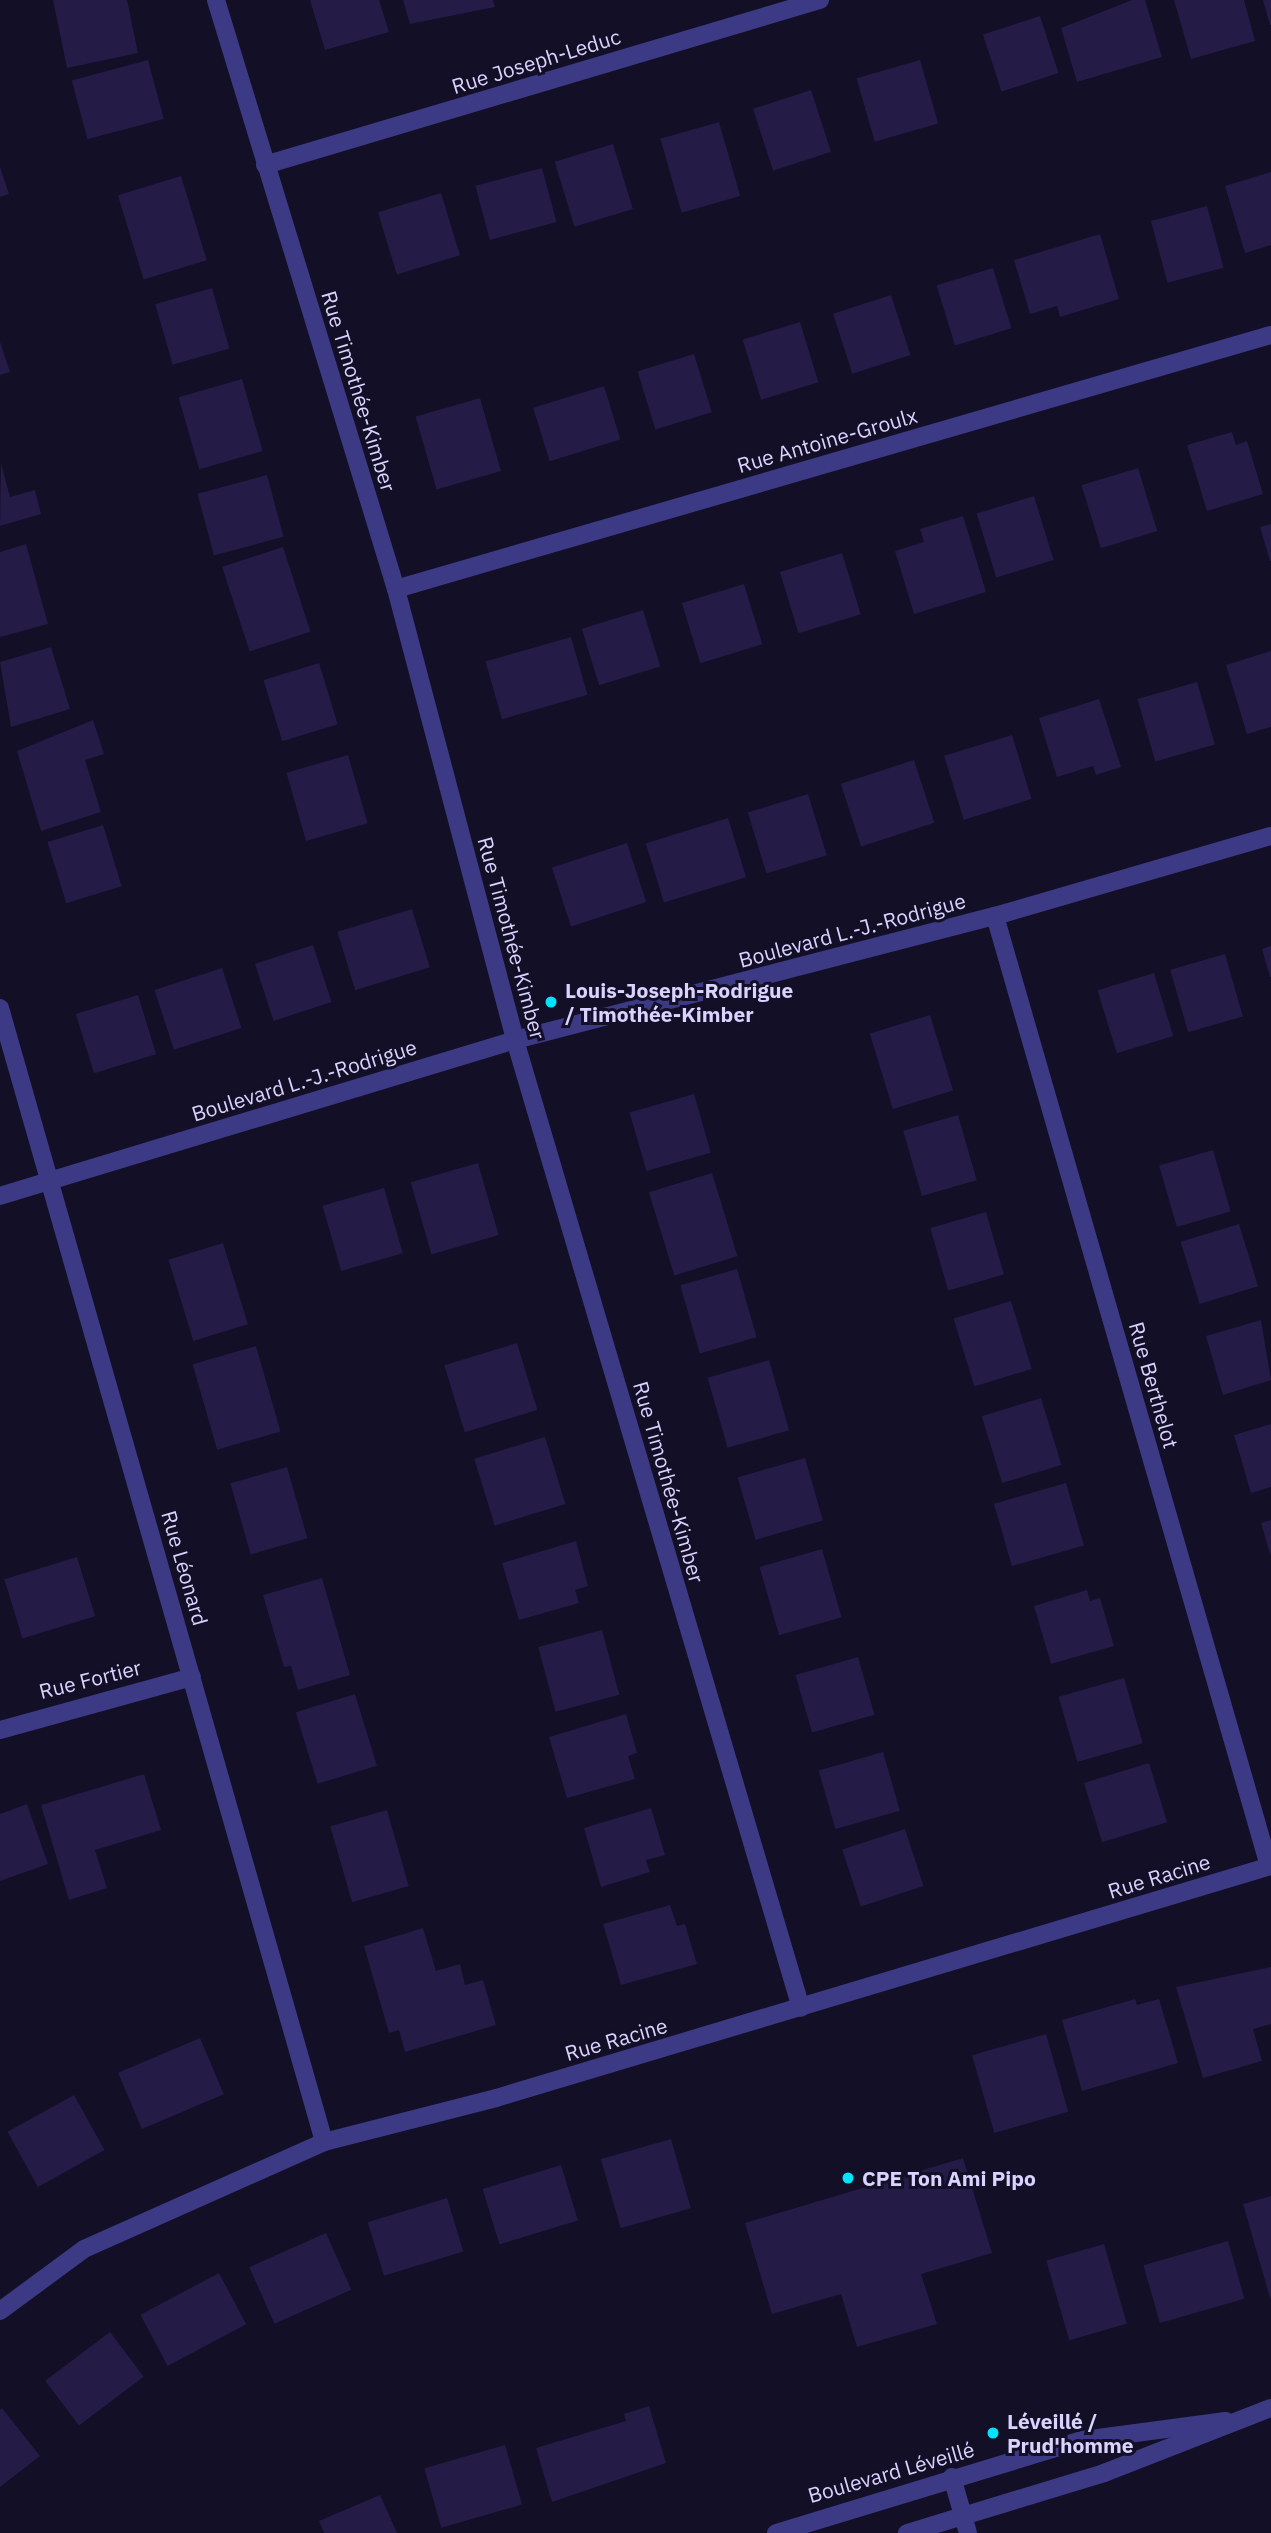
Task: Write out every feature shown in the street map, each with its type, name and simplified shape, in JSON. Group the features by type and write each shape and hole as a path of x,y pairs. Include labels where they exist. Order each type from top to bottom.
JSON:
{"street":[{"name":"Rue Timothée-Kimber","path":"216,0 396,589 515,1041 801,2008"},
{"name":"Rue Joseph-Leduc","path":"265,165 820,0"},
{"name":"Rue Antoine-Groulx","path":"396,589 1271,335"},
{"name":"Boulevard L.-J.-Rodrigue","path":"0,1196 515,1041 995,916 1271,835"},
{"name":"Rue Berthelot","path":"995,916 1270,1866"},
{"name":"Rue Léonard","path":"0,1007 324,2142"},
{"name":"Rue Fortier","path":"0,1730 192,1677"},
{"name":"Rue Racine","path":"0,2311 85,2249 324,2142 801,2008 1270,1866"},
{"name":"Boulevard Léveillé","path":"907,2533 965,2525 1125,2466 1226,2421 1271,2408"},
{"name":"Boulevard Léveillé","path":"776,2533 952,2477 1083,2440 1226,2421"},
{"path":"952,2477 965,2525"}],"building":[{"path":"53,0 127,0 138,53 67,68"},
{"path":"310,0 379,0 389,32 325,50"},
{"path":"403,0 493,0 495,7 410,24"},
{"path":"1132,0 1145,0 1162,57 1077,82 1061,28"},
{"path":"1174,0 1244,0 1255,41 1191,59"},
{"path":"1263,0 1271,0 1271,25 1270,25"},
{"path":"1040,16 1059,73 1001,92 983,35"},
{"path":"148,60 164,119 87,139 72,80"},
{"path":"920,60 938,123 875,142 857,78"},
{"path":"811,90 831,152 773,171 753,109"},
{"path":"719,122 740,196 682,213 660,139"},
{"path":"613,144 633,209 575,227 555,162"},
{"path":"0,167 9,194 0,197"},
{"path":"542,168 556,222 490,240 475,186"},
{"path":"1271,172 1271,245 1245,253 1225,186"},
{"path":"181,176 207,260 144,279 118,195"},
{"path":"441,193 460,255 397,274 378,212"},
{"path":"1207,206 1224,268 1168,283 1151,221"},
{"path":"1100,234 1119,299 1060,317 1057,306 1030,314 1014,260"},
{"path":"993,268 1011,328 955,345 937,285"},
{"path":"212,288 229,349 173,365 155,304"},
{"path":"891,295 910,355 852,374 833,314"},
{"path":"800,322 818,382 761,400 743,340"},
{"path":"0,342 10,372 0,375"},
{"path":"694,354 712,412 655,430 638,371"},
{"path":"242,379 263,451 199,469 179,397"},
{"path":"604,386 620,440 550,461 533,408"},
{"path":"480,398 501,471 437,490 416,416"},
{"path":"1232,432 1236,445 1247,441 1263,494 1207,511 1187,445"},
{"path":"1,463 10,497 35,490 41,514 0,526"},
{"path":"1138,468 1157,531 1101,548 1082,485"},
{"path":"267,475 284,537 214,555 197,494"},
{"path":"1034,496 1054,560 996,578 977,514"},
{"path":"963,516 986,592 914,614 895,551 924,542 920,529"},
{"path":"1271,524 1271,561 1270,561 1260,527"},
{"path":"26,544 48,624 0,637 0,552"},
{"path":"283,547 311,632 250,651 222,567"},
{"path":"842,553 861,614 799,633 780,572"},
{"path":"744,584 762,644 700,663 682,603"},
{"path":"643,610 660,666 599,685 582,629"},
{"path":"571,637 588,695 502,719 485,662"},
{"path":"51,647 70,709 11,727 0,662"},
{"path":"1271,651 1271,727 1247,734 1226,665"},
{"path":"319,663 338,724 282,741 264,680"},
{"path":"1197,682 1215,744 1155,762 1137,699"},
{"path":"1099,699 1121,767 1096,775 1093,766 1057,777 1039,718"},
{"path":"93,720 104,754 85,760 101,812 41,831 17,751"},
{"path":"1012,735 1032,799 964,820 944,756"},
{"path":"348,755 368,823 306,841 286,773"},
{"path":"914,760 934,823 861,847 841,784"},
{"path":"808,794 827,855 766,874 748,812"},
{"path":"728,818 746,877 664,902 646,843"},
{"path":"103,825 122,886 66,903 48,842"},
{"path":"627,843 646,902 571,926 552,867"},
{"path":"412,909 430,967 355,990 337,932"},
{"path":"313,945 332,1002 274,1021 255,964"},
{"path":"1271,946 1271,977 1270,977 1262,949"},
{"path":"1225,954 1243,1016 1188,1032 1170,970"},
{"path":"222,968 241,1028 174,1050 154,990"},
{"path":"1154,973 1173,1036 1117,1053 1098,990"},
{"path":"138,995 156,1054 94,1073 76,1014"},
{"path":"930,1015 953,1091 893,1109 870,1033"},
{"path":"694,1094 711,1153 646,1171 630,1112"},
{"path":"958,1115 977,1180 922,1196 903,1131"},
{"path":"1213,1150 1231,1212 1177,1227 1159,1165"},
{"path":"478,1163 499,1235 431,1254 411,1182"},
{"path":"712,1173 737,1256 674,1275 649,1192"},
{"path":"384,1188 403,1253 341,1271 322,1206"},
{"path":"986,1212 1004,1274 948,1290 930,1228"},
{"path":"1239,1224 1258,1286 1200,1304 1181,1242"},
{"path":"223,1243 248,1324 193,1341 168,1260"},
{"path":"737,1269 757,1337 700,1354 680,1285"},
{"path":"1011,1301 1032,1369 974,1386 954,1319"},
{"path":"1261,1320 1271,1380 1223,1395 1206,1336"},
{"path":"517,1343 537,1410 465,1432 444,1365"},
{"path":"256,1346 281,1432 217,1450 193,1364"},
{"path":"769,1360 789,1430 728,1448 707,1378"},
{"path":"1041,1398 1061,1465 1002,1483 982,1416"},
{"path":"1271,1424 1271,1487 1251,1493 1234,1435"},
{"path":"545,1437 565,1504 495,1526 474,1459"},
{"path":"805,1458 823,1520 756,1540 738,1477"},
{"path":"287,1467 307,1538 251,1554 230,1483"},
{"path":"1066,1483 1084,1545 1012,1566 994,1504"},
{"path":"1271,1520 1271,1554 1270,1554 1261,1523"},
{"path":"576,1541 588,1586 575,1590 579,1603 519,1620 502,1563"},
{"path":"822,1549 842,1617 779,1635 760,1567"},
{"path":"77,1557 95,1616 22,1639 4,1579"},
{"path":"322,1578 350,1675 298,1690 291,1666 284,1667 263,1595"},
{"path":"1087,1590 1090,1601 1100,1598 1114,1646 1051,1664 1034,1606"},
{"path":"602,1630 619,1695 556,1712 538,1647"},
{"path":"858,1657 875,1715 812,1733 796,1675"},
{"path":"1124,1678 1143,1743 1077,1762 1059,1697"},
{"path":"355,1694 377,1766 318,1784 296,1712"},
{"path":"626,1714 637,1753 628,1756 635,1779 567,1798 549,1737"},
{"path":"883,1752 900,1811 835,1829 819,1770"},
{"path":"1149,1763 1167,1822 1102,1842 1084,1783"},
{"path":"144,1774 161,1830 95,1850 107,1888 69,1900 41,1805"},
{"path":"27,1804 48,1864 0,1881 0,1814"},
{"path":"651,1808 665,1855 646,1860 650,1872 601,1887 584,1828"},
{"path":"387,1810 409,1886 352,1902 330,1826"},
{"path":"905,1829 924,1886 861,1906 842,1849"},
{"path":"670,1905 677,1926 685,1924 697,1964 621,1985 603,1924"},
{"path":"423,1928 436,1971 460,1964 465,1985 483,1980 496,2025 405,2052 399,2030 389,2033 364,1946"},
{"path":"1271,1967 1271,2024 1253,2029 1262,2061 1203,2078 1176,1987"},
{"path":"1135,1999 1137,2005 1159,1999 1178,2063 1082,2091 1062,2020"},
{"path":"1046,2034 1068,2112 994,2133 972,2055"},
{"path":"200,2038 224,2094 142,2129 118,2073"},
{"path":"74,2095 105,2150 38,2187 8,2132"},
{"path":"671,2139 691,2208 621,2228 601,2159"},
{"path":"963,2158 992,2253 921,2274 937,2324 857,2347 841,2294 772,2314 745,2223"},
{"path":"561,2165 578,2220 500,2244 483,2189"},
{"path":"1271,2196 1271,2298 1270,2298 1243,2204"},
{"path":"447,2198 463,2252 384,2276 368,2222"},
{"path":"326,2233 351,2290 274,2324 249,2267"},
{"path":"1228,2241 1245,2299 1160,2323 1143,2265"},
{"path":"1104,2244 1127,2324 1069,2340 1046,2261"},
{"path":"219,2273 246,2324 168,2366 140,2315"},
{"path":"110,2332 144,2377 79,2425 45,2381"},
{"path":"649,2406 666,2463 552,2502 536,2448 626,2421 624,2414"},
{"path":"2,2408 40,2456 0,2487 0,2410"},
{"path":"505,2445 522,2505 441,2528 424,2468"},
{"path":"380,2495 397,2533 324,2533 319,2521"}],"place":[{"name":"Louis-Joseph-Rodrigue / Timothée-Kimber","path":"551,1002"},
{"name":"CPE Ton Ami Pipo","path":"848,2178"},
{"name":"Léveillé / Prud'homme","path":"993,2433"}]}
